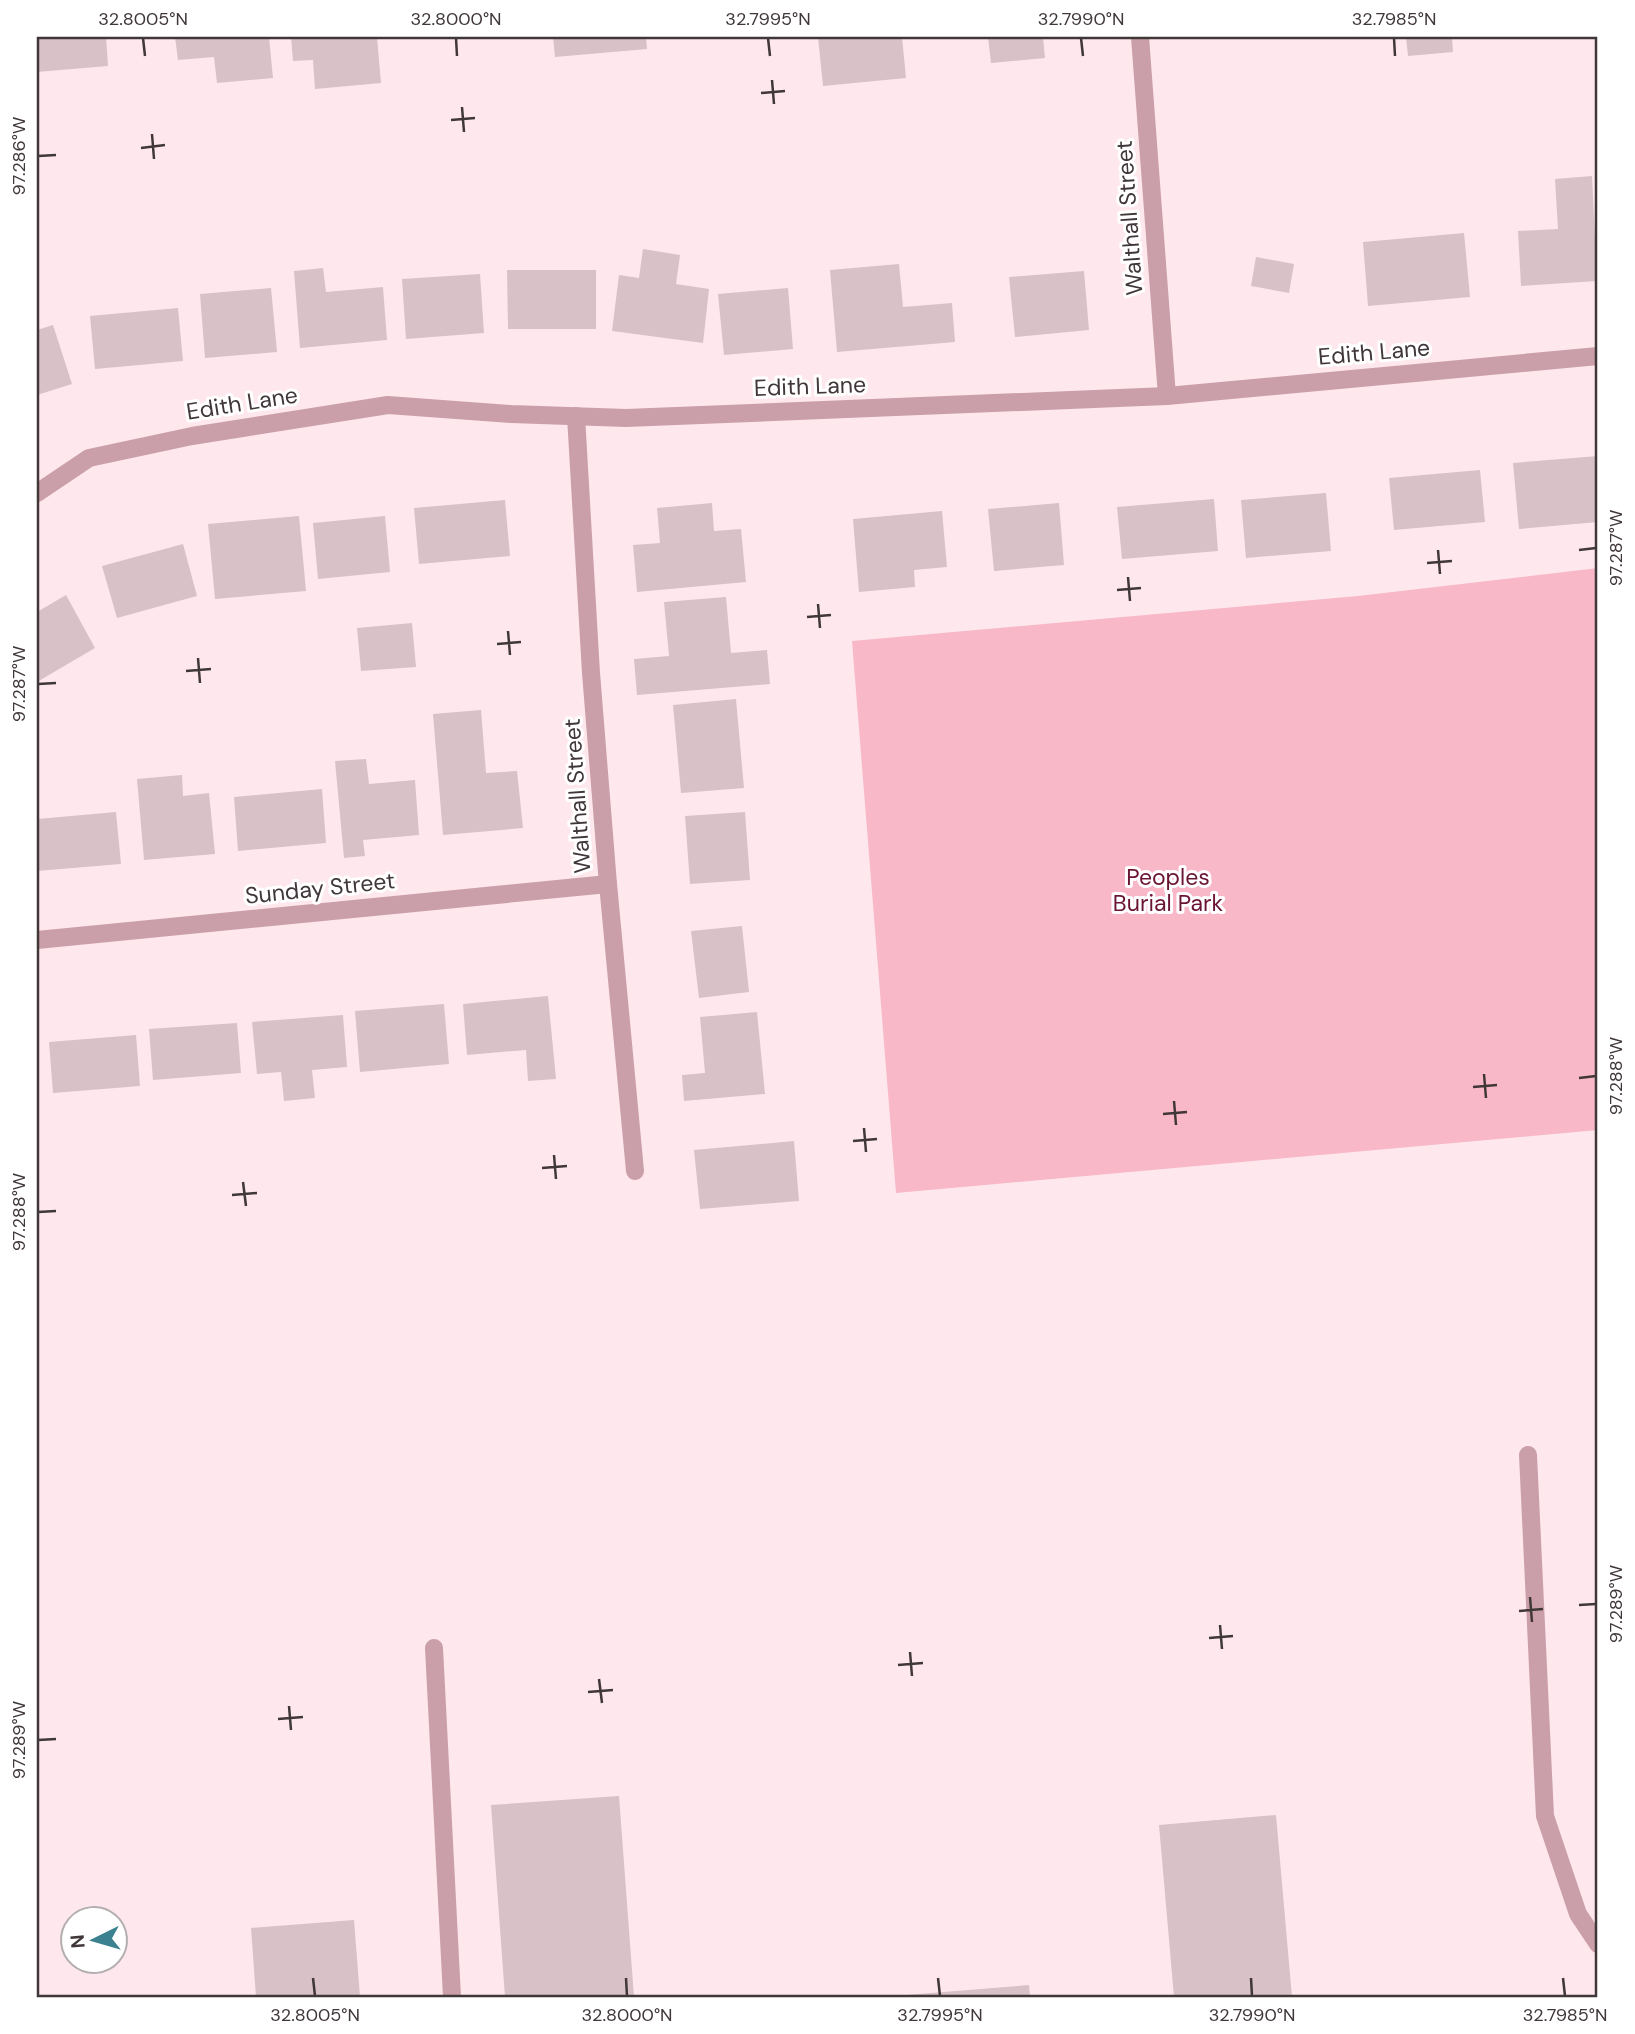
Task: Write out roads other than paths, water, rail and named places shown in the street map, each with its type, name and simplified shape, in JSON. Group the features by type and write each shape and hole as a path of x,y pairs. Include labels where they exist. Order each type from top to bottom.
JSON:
{"street":[{"name":"Walthall Street","path":"1139,37 1167,396"},
{"name":"Edith Lane","path":"37,493 89,458 192,436 388,405 511,414 626,418 1167,396 1598,356"},
{"name":"Walthall Street","path":"576,416 608,884 635,1171"},
{"name":"Sunday Street","path":"37,940 608,884"},
{"path":"1528,1455 1545,1816 1578,1914 1598,1944"},
{"path":"434,1648 452,1997"}],"park label":[{"name":"Peoples Burial Park","path":"1168,890"}]}
